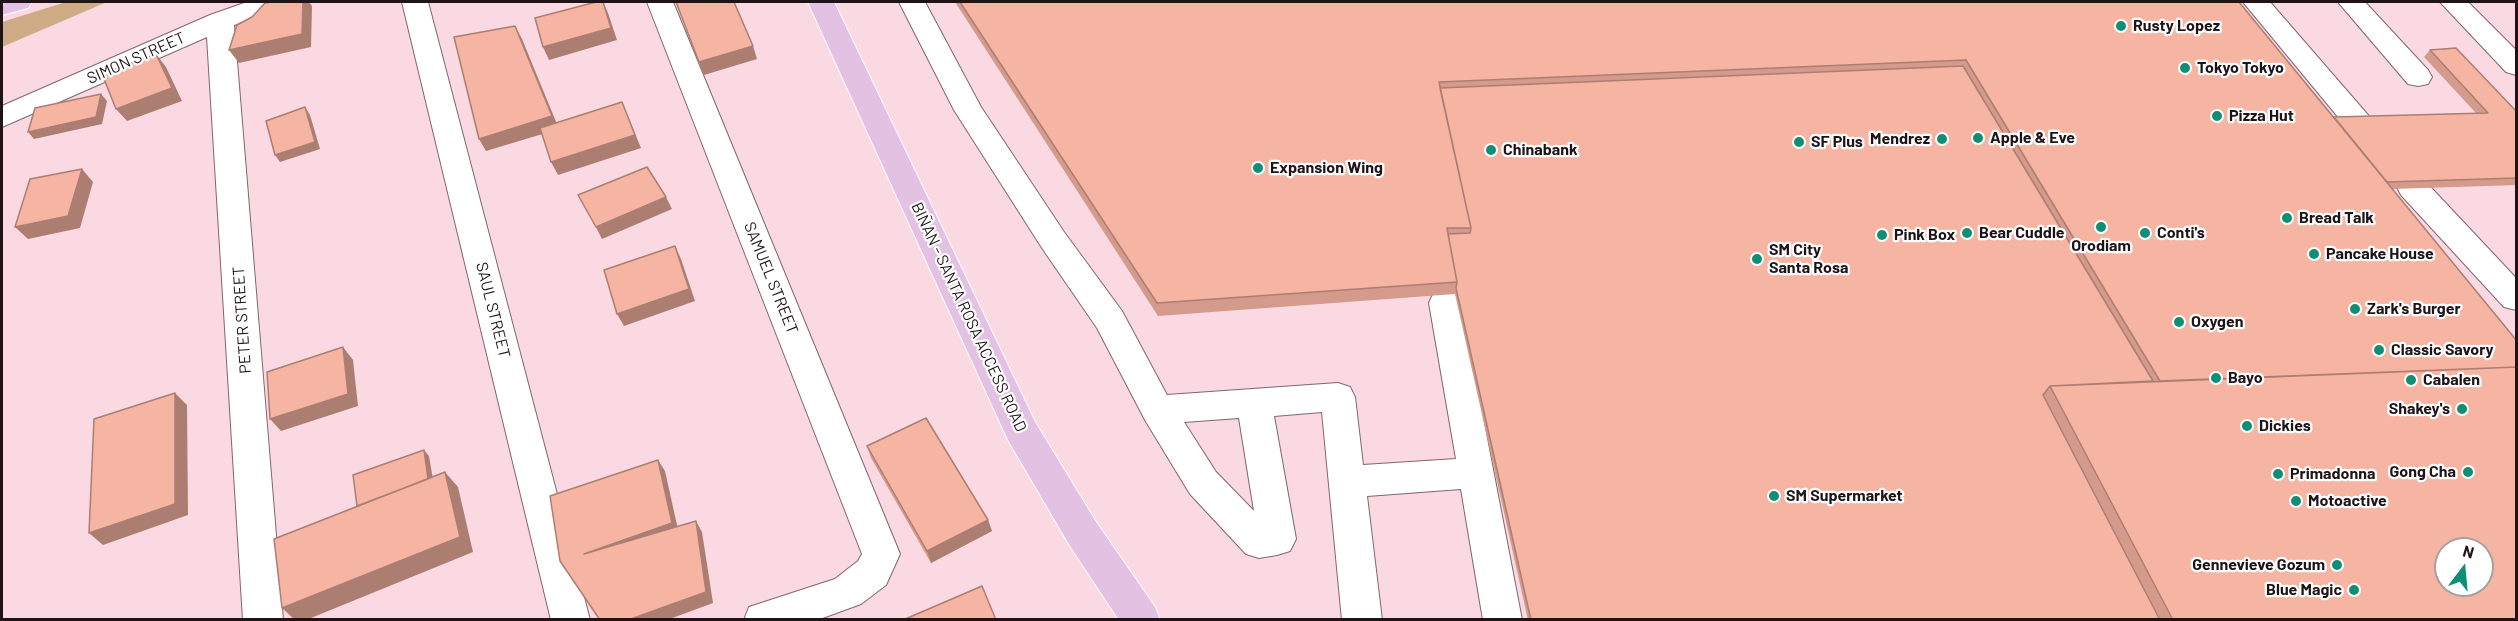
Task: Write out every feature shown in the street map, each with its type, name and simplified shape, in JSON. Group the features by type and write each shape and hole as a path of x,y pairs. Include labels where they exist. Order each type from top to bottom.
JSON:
{"main road":[{"path":"2,7 19,2"},
{"name":"BIÑAN - SANTA ROSA ACCESS ROAD","path":"821,2 1021,430 1083,534 1141,620"}],"street":[{"name":"SIMON STREET","path":"2,117 220,21 271,2"},
{"name":"SAUL STREET","path":"415,2 571,620"},
{"name":"SAMUEL STREET","path":"660,2 867,515 880,554 872,573 847,592 763,620"},
{"path":"912,2 968,110 1053,240 1110,320 1157,410 1203,483 1259,542 1277,539 1254,402"},
{"path":"2256,2 2358,123"},
{"path":"2351,2 2418,76"},
{"path":"2453,2 2517,66"},
{"name":"PETER STREET","path":"220,21 263,620"},
{"path":"2412,187 2517,298"},
{"path":"1445,303 1503,620"},
{"path":"1157,410 1338,397 1362,620"},
{"path":"1347,482 1476,473"}],"shaded area":[{"path":"66,2 107,2 2,47 2,22"}],"building":[{"path":"303,2 302,34 229,50 237,25 252,17 265,3"},
{"path":"603,2 611,28 543,47 535,18"},
{"path":"676,2 734,2 753,46 699,62"},
{"path":"960,2 2239,2 2517,341 2517,367 2160,381 1966,60 1439,82 1471,228 1447,228 1457,282 1157,303"},
{"path":"515,26 552,116 479,139 454,37"},
{"path":"2456,48 2517,112 2517,178 2387,182 2334,117 2488,113 2430,50"},
{"path":"156,54 172,88 116,109 102,74"},
{"path":"1963,66 2153,381 2050,386 2043,395 2160,620 1531,620 1456,288 1457,282 1448,234 1470,233 1471,228 1440,88"},
{"path":"101,94 96,117 28,132 35,108"},
{"path":"622,102 635,135 551,162 540,128"},
{"path":"305,107 315,142 275,155 266,121"},
{"path":"647,167 666,197 596,227 578,195"},
{"path":"82,169 68,216 15,227 30,179"},
{"path":"675,246 689,289 617,314 604,270"},
{"path":"343,347 348,394 270,419 267,372"},
{"path":"2517,367 2517,620 2173,620 2050,386"},
{"path":"175,393 175,504 89,533 94,419"},
{"path":"926,418 988,520 927,551 867,446"},
{"path":"424,450 428,479 357,506 353,475"},
{"path":"658,460 672,523 584,554 696,521 706,592 628,620 600,620 560,561 550,496"},
{"path":"445,472 460,537 282,608 274,539"},
{"path":"982,586 996,620 903,620"}],"place":[{"name":"Rusty Lopez","path":"2121,26"},
{"name":"Tokyo Tokyo","path":"2185,68"},
{"name":"Pizza Hut","path":"2217,116"},
{"name":"Apple & Eve","path":"1978,138"},
{"name":"Mendrez","path":"1942,139"},
{"name":"SF Plus","path":"1799,142"},
{"name":"Chinabank","path":"1491,150"},
{"name":"Expansion Wing","path":"1258,168"},
{"name":"Bread Talk","path":"2287,218"},
{"name":"Orodiam","path":"2101,227"},
{"name":"Bear Cuddle","path":"1967,233"},
{"name":"Conti's","path":"2145,233"},
{"name":"Pink Box","path":"1882,235"},
{"name":"Pancake House","path":"2314,254"},
{"name":"SM City Santa Rosa","path":"1757,259"},
{"name":"Zark's Burger","path":"2355,309"},
{"name":"Oxygen","path":"2179,322"},
{"name":"Classic Savory","path":"2379,350"},
{"name":"Bayo","path":"2216,378"},
{"name":"Cabalen","path":"2411,380"},
{"name":"Shakey's","path":"2462,409"},
{"name":"Dickies","path":"2247,426"},
{"name":"Gong Cha","path":"2468,472"},
{"name":"Primadonna","path":"2278,474"},
{"name":"SM Supermarket","path":"1774,496"},
{"name":"Motoactive","path":"2296,501"},
{"name":"Gennevieve Gozum","path":"2337,565"},
{"name":"Blue Magic","path":"2354,590"}]}
